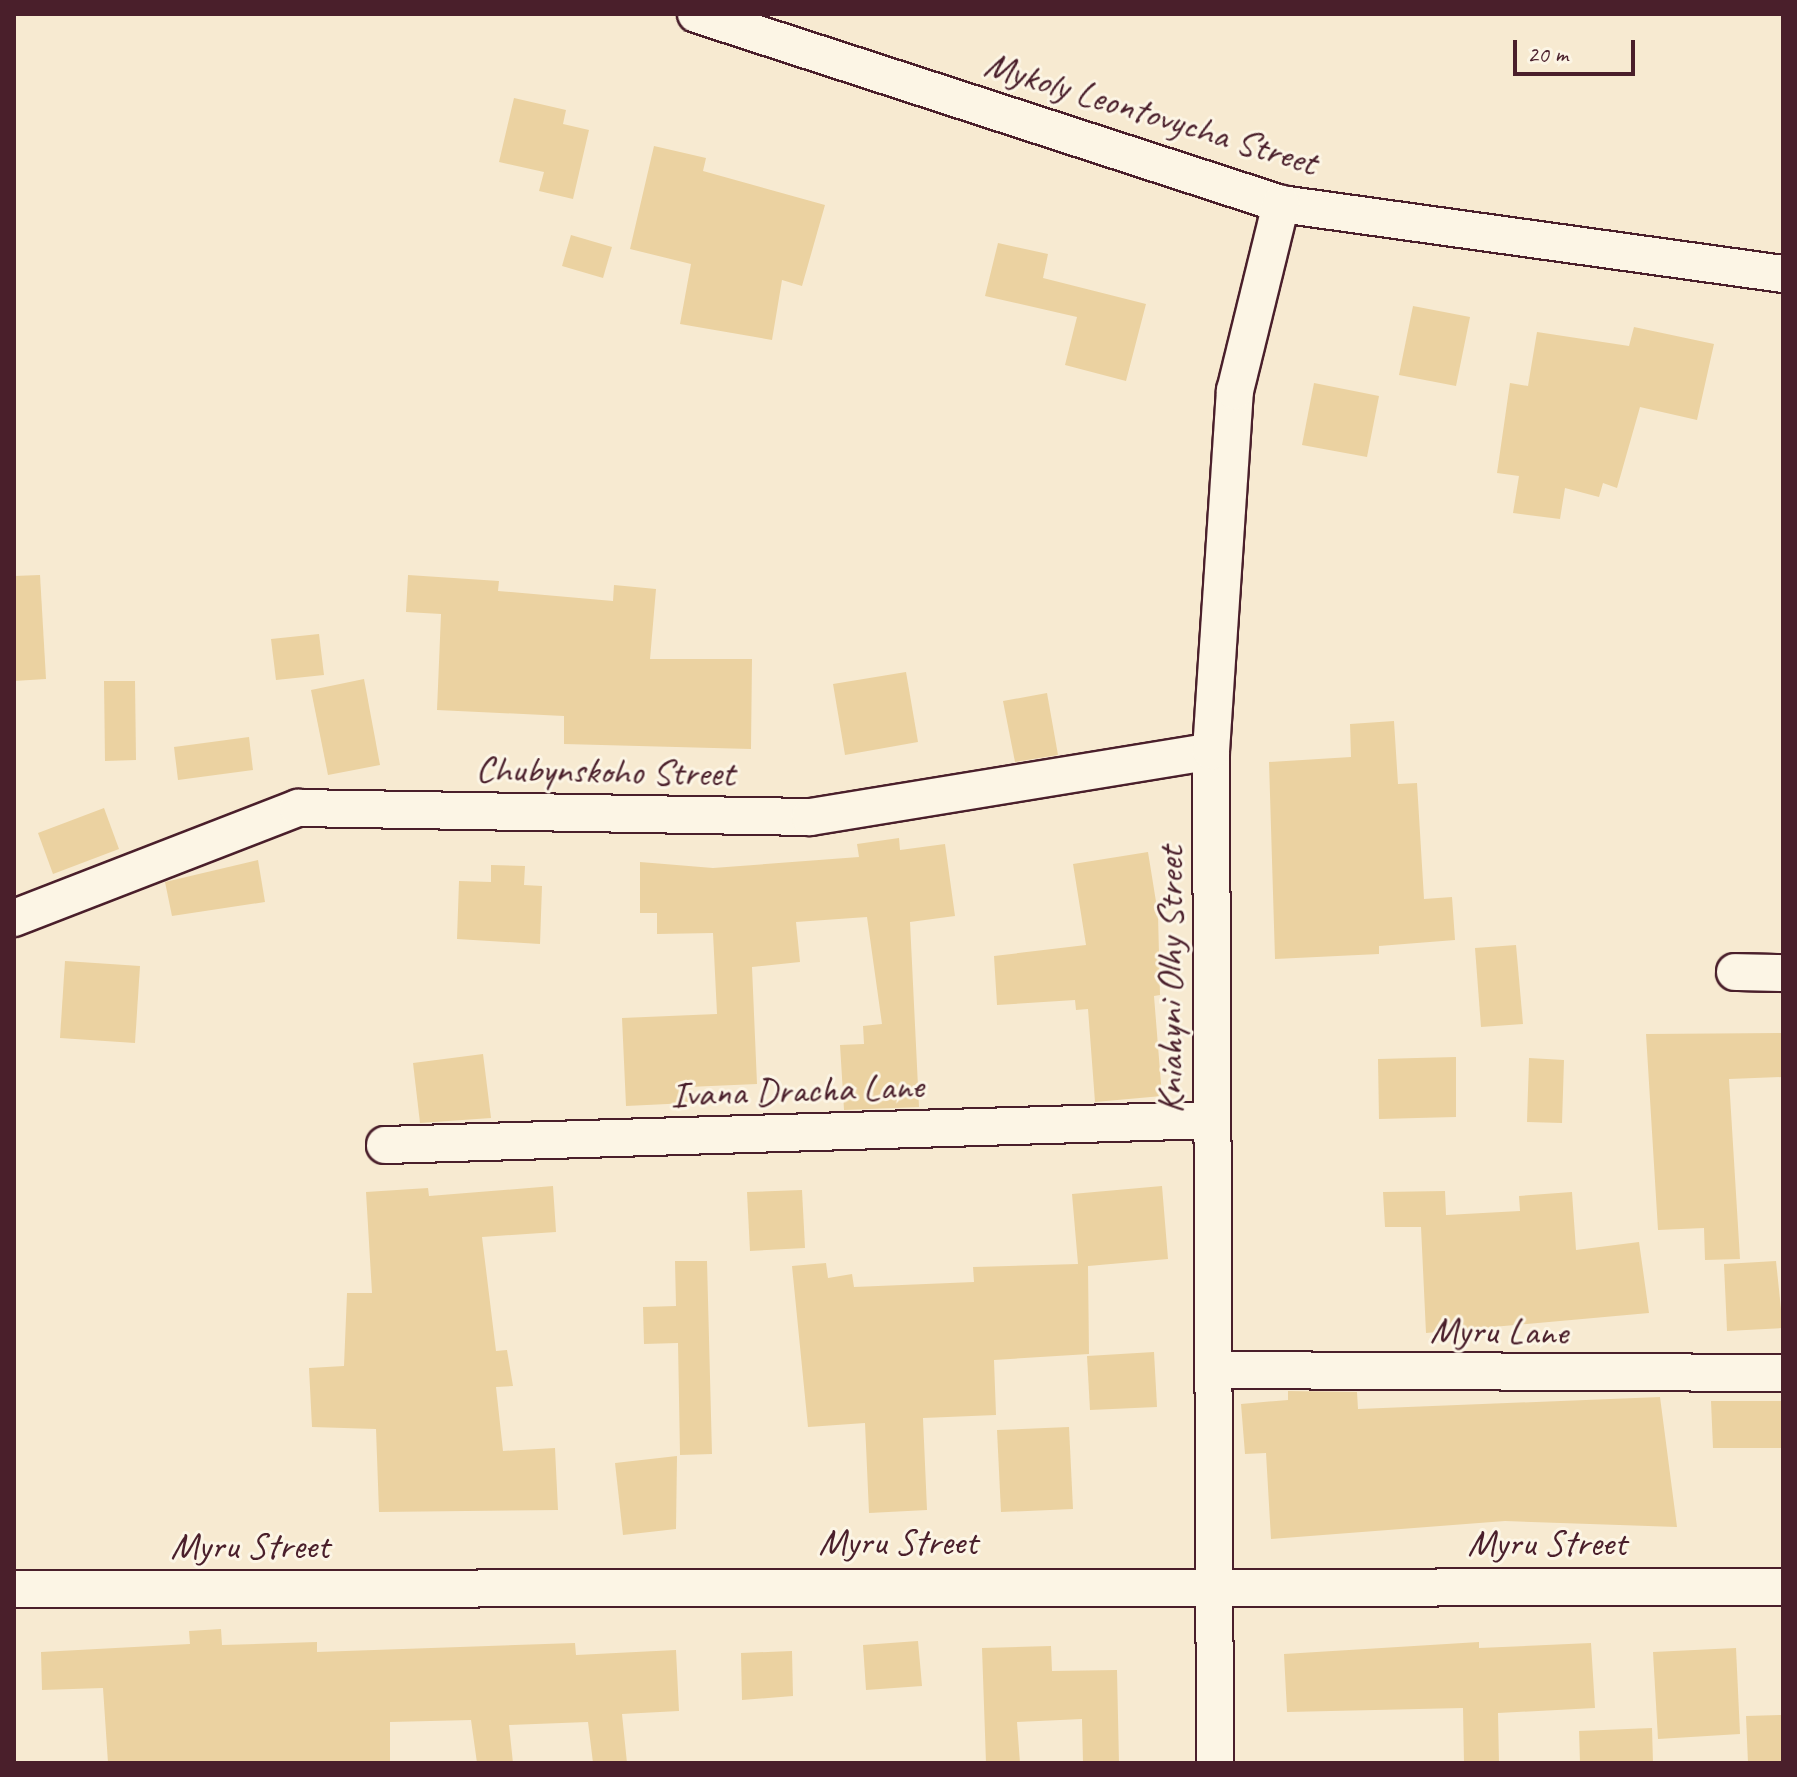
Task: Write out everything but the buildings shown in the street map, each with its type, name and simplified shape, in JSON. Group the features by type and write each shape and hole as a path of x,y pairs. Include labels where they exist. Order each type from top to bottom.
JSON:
{"street":[{"name":"Mykoly Leontovycha Street","path":"696,14 1281,204 1783,274"},
{"name":"Kniahyni Olhy Street","path":"1215,1763 1211,751 1235,391 1281,204"},
{"name":"Chubynskoho Street","path":"14,918 298,808 810,817 1211,751"},
{"path":"1735,972 1783,973"},
{"name":"Ivana Dracha Lane","path":"385,1145 1212,1120"},
{"name":"Myru Lane","path":"1213,1370 1783,1373"},
{"name":"Myru Street","path":"14,1589 1214,1583 1783,1587"}]}
